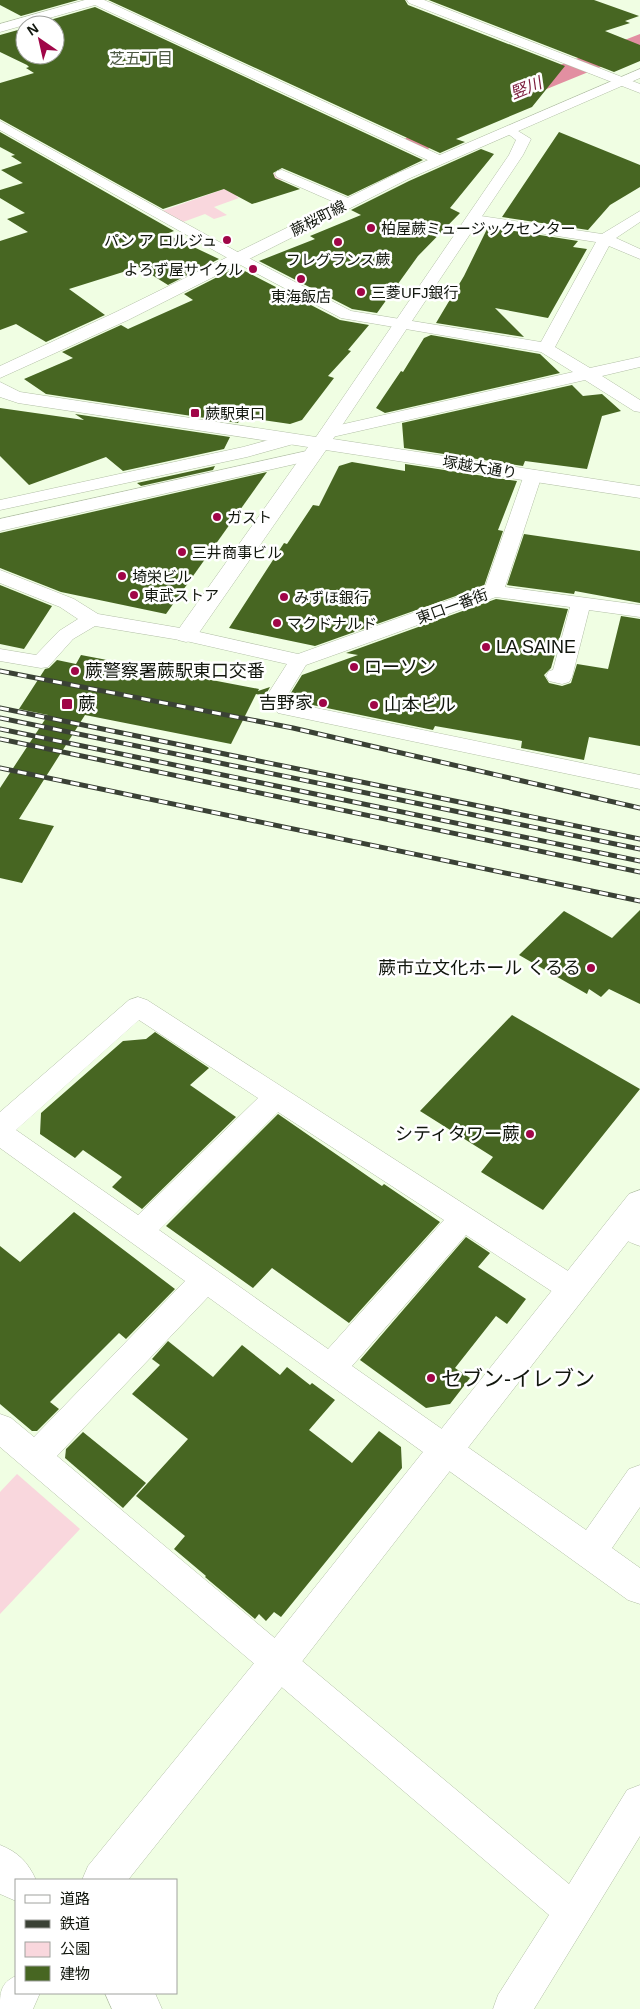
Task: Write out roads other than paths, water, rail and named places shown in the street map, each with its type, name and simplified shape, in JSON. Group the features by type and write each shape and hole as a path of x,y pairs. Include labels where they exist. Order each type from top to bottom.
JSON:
{"street":[{"path":"0,28 96,0 439,160"},
{"path":"413,0 640,89"},
{"name":"蕨桜町線","path":"0,373 48,352 348,202 439,160 640,73"},
{"path":"0,125 238,258 347,315 546,348 640,407"},
{"path":"186,635 324,444 474,219 523,142 519,135 510,130"},
{"path":"282,174 348,202"},
{"path":"546,348 605,239 640,215"},
{"path":"474,219 605,239 640,255"},
{"path":"595,379 640,362"},
{"path":"0,525 595,379 640,374"},
{"name":"塚越大通り","path":"0,388 8,394 18,397 640,492"},
{"path":"0,505 246,452 291,439"},
{"path":"494,591 533,475"},
{"path":"0,576 67,603 92,619 186,635 299,661 276,697 285,708 640,782"},
{"name":"東口一番街","path":"299,661 494,591 640,611"},
{"path":"556,676 562,677 581,603"},
{"path":"0,655 41,662 66,635 92,619"},
{"path":"0,1128 138,1006 572,1289"},
{"path":"139,1232 277,1096"},
{"path":"0,1133 331,1368 444,1451 640,1588"},
{"path":"331,1368 462,1219"},
{"path":"103,1879 277,1664 572,1289 635,1220"},
{"path":"35,1457 205,1280"},
{"path":"0,1428 277,1664 572,1911"},
{"path":"590,1552 640,1480"},
{"path":"512,2009 640,1803"},
{"path":"0,1865 15,1880"},
{"path":"9,2009 20,1994"},
{"path":"127,1994 141,2009"}],"waterway":[{"name":"竪川","path":"416,144 490,102 640,42"}],"railway":[{"path":"0,671 293,728 640,808"},
{"path":"0,708 640,839"},
{"path":"0,718 640,849"},
{"path":"0,729 640,861"},
{"path":"0,739 640,872"},
{"path":"0,768 640,901"}],"place":[{"name":"柏屋蕨ミュージックセンター","path":"371,228"},
{"name":"パン ア ロルジュ","path":"227,240"},
{"name":"フレグランス蕨","path":"338,242"},
{"name":"よろず屋サイクル","path":"253,269"},
{"name":"東海飯店","path":"301,279"},
{"name":"三菱UFJ銀行","path":"361,292"},
{"name":"蕨駅東口","path":"195,413"},
{"name":"ガスト","path":"217,517"},
{"name":"三井商事ビル","path":"182,552"},
{"name":"埼栄ビル","path":"122,576"},
{"name":"東武ストア","path":"134,595"},
{"name":"みずほ銀行","path":"284,597"},
{"name":"マクドナルド","path":"277,623"},
{"name":"LA SAINE","path":"486,647"},
{"name":"ローソン","path":"354,667"},
{"name":"蕨警察署蕨駅東口交番","path":"75,671"},
{"name":"吉野家","path":"323,703"},
{"name":"蕨","path":"67,704"},
{"name":"山本ビル","path":"374,705"},
{"name":"蕨市立文化ホール くるる","path":"591,968"},
{"name":"シティタワー蕨","path":"530,1134"},
{"name":"セブン-イレブン","path":"431,1378"}],"district":[{"name":"芝五丁目","path":"141,58"}]}
